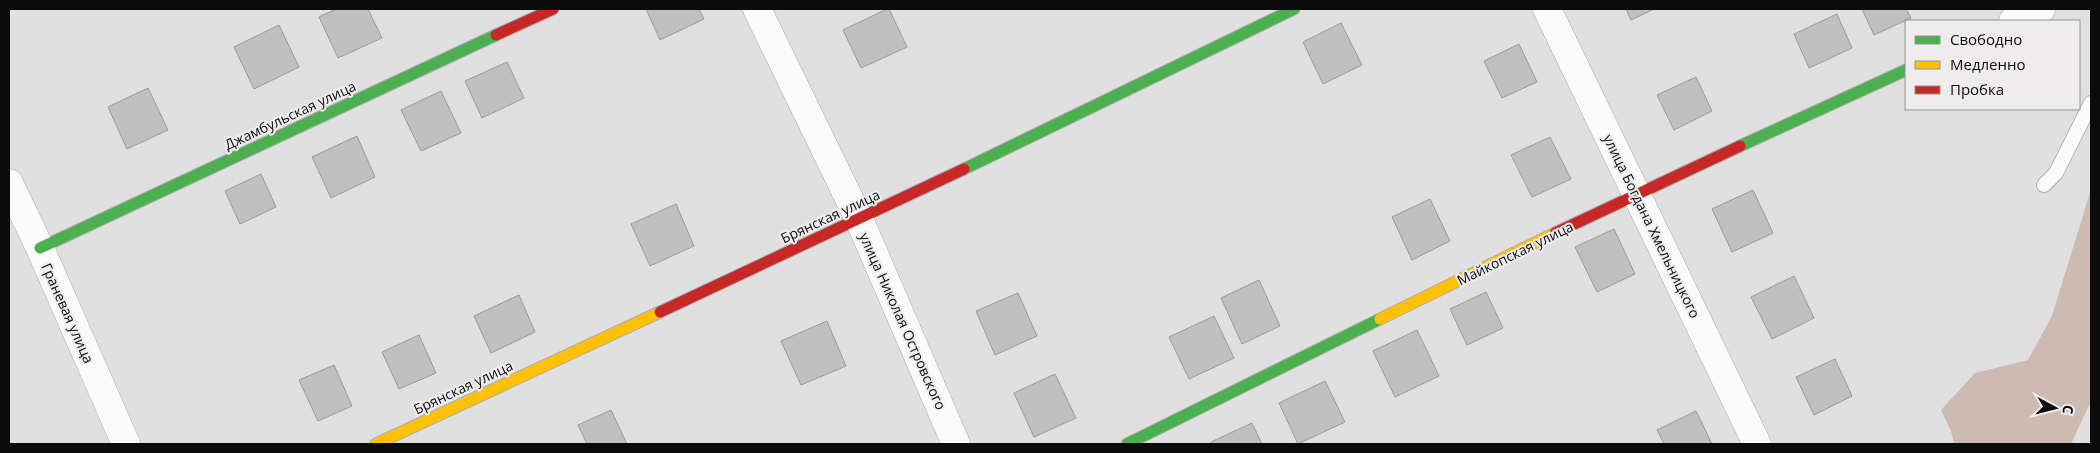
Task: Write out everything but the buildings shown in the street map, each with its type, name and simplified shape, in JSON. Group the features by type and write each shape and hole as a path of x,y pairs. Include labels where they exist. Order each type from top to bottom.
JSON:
{"street":[{"name":"Джамбульская улица","path":"40,248 553,9"},
{"name":"улица Николая Островского","path":"758,9 859,220 956,444"},
{"name":"Брянская улица","path":"376,444 859,220 1294,9"},
{"name":"улица Богдана Хмельницкого","path":"1547,9 1757,444"},
{"path":"2015,20 2041,9"},
{"name":"Майкопская улица","path":"1127,444 1637,194 1905,70"},
{"name":"Граневая улица","path":"9,183 40,248 126,444"}],"lane":[{"path":"2044,185 2056,173 2091,103"}],"shaded area":[{"path":"2091,189 2091,401 2071,444 1954,444 1951,431 1941,410 1975,373 2028,360 2052,316"}],"traffic: fast":[{"path":"964,169 1294,9"},
{"path":"40,248 496,35"},
{"path":"1740,146 1905,70"},
{"path":"1127,444 1380,319"}],"traffic: slow":[{"path":"1380,319 1555,233"},
{"path":"376,444 660,312"}],"traffic: jam":[{"path":"496,35 553,9"},
{"path":"1555,233 1740,146"},
{"path":"660,312 964,169"}]}
